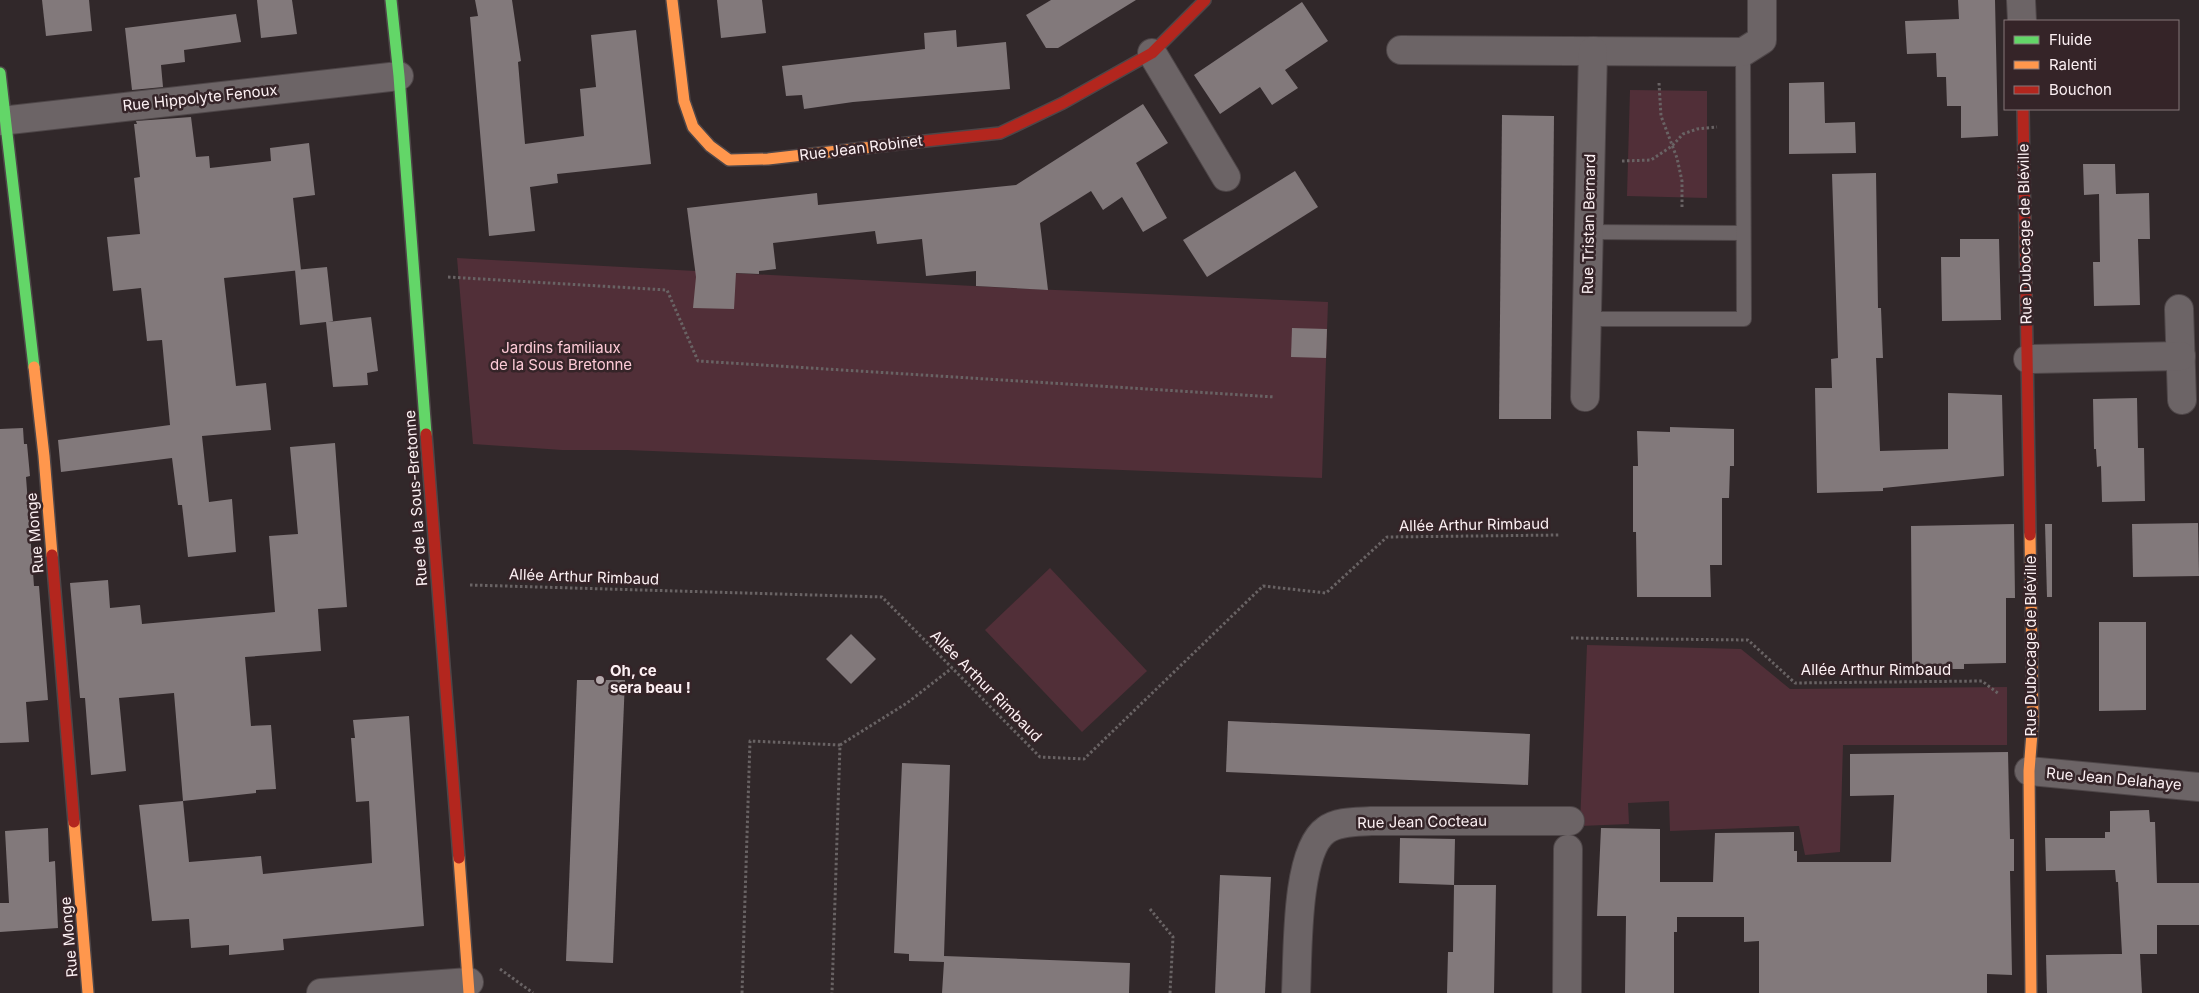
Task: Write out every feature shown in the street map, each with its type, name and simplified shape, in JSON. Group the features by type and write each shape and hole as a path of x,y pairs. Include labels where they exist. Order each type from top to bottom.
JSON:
{"street":[{"name":"Rue de la Sous-Bretonne","path":"391,0 399,76 469,988"},
{"name":"Rue Jean Robinet","path":"672,0 684,101 693,127 710,146 729,160 768,159 1000,132 1063,103 1152,54 1205,0"},
{"path":"1401,50 1743,52 1762,40 1762,0"},
{"path":"2021,0 2022,20"},
{"name":"Rue Tristan Bernard","path":"1585,397 1592,50"},
{"path":"1152,54 1226,177"},
{"name":"Rue Monge","path":"0,73 3,121 44,456 88,993"},
{"name":"Rue Hippolyte Fenoux","path":"3,121 399,76"},
{"name":"Rue Dubocage de Bléville","path":"2023,110 2033,720 2029,772 2031,993"},
{"path":"2180,309 2182,400"},
{"path":"2028,359 2181,356"},
{"name":"Rue Jean Delahaye","path":"2029,772 2199,787"},
{"name":"Rue Jean Cocteau","path":"1296,993 1302,884 1312,848 1326,830 1341,824 1371,821 1570,822"},
{"path":"1567,993 1568,850"},
{"path":"321,993 469,988"}],"lane":[{"path":"1587,319 1744,319 1743,52"},
{"path":"1588,232 1743,233"}],"path":[{"path":"1658,52 1660,116 1672,146 1682,181 1681,232"},
{"path":"1590,161 1651,160 1672,146 1683,134 1697,128 1743,126"},
{"path":"414,274 667,290 698,361 1275,397"},
{"name":"Allée Arthur Rimbaud","path":"438,584 882,596 1040,757 1084,759 1263,586 1326,593 1387,537 1560,535"},
{"name":"Allée Arthur Rimbaud","path":"1571,638 1748,640 1795,683 1982,681 2033,720"},
{"path":"742,993 750,741 840,745 907,703 952,668"},
{"path":"832,993 840,745"},
{"path":"1150,909 1173,937 1170,993"}],"green space":[{"path":"1630,90 1707,91 1707,198 1627,196"},
{"name":"Jardins familiaux de la Sous Bretonne","path":"457,258 1010,288 1328,302 1322,478 627,450 562,450 473,444"},
{"path":"1050,568 1147,671 1082,732 985,630"},
{"path":"1587,645 1741,649 1790,689 2007,687 2007,745 1843,745 1840,852 1805,855 1799,826 1670,831 1669,801 1628,803 1629,824 1580,826"}],"building":[{"path":"42,0 89,0 92,31 46,36"},
{"path":"257,0 292,0 297,34 261,38"},
{"path":"475,0 512,0 521,61 518,62 525,144 584,136 580,89 596,87 591,35 636,30 651,164 557,174 558,183 530,187 535,231 489,236 470,17 478,16"},
{"path":"717,0 762,0 766,33 721,38"},
{"path":"1051,0 1136,0 1058,48 1046,48 1026,15"},
{"path":"1958,0 1995,0 1998,136 1961,138 1961,106 1947,106 1946,77 1937,77 1936,53 1907,54 1905,21 1959,19"},
{"path":"1302,2 1328,41 1285,70 1298,88 1272,105 1260,87 1220,114 1194,75"},
{"path":"236,14 241,42 184,50 185,62 161,65 163,87 132,90 125,28"},
{"path":"956,30 957,47 1006,42 1010,89 853,102 804,109 802,95 786,96 782,66 925,49 924,33"},
{"path":"1824,82 1825,123 1855,122 1856,153 1789,154 1789,83"},
{"path":"1143,104 1168,143 1136,163 1167,218 1143,232 1122,197 1103,210 1091,191 1040,223 1048,290 976,286 976,271 926,276 922,239 877,244 875,231 773,243 776,269 759,271 759,274 736,273 734,309 693,308 696,277 687,208 817,193 818,205 1016,185"},
{"path":"1502,115 1554,116 1551,419 1499,419"},
{"path":"191,117 196,157 209,156 210,168 271,161 270,148 309,143 315,195 293,198 301,270 224,278 236,386 266,383 271,430 202,436 209,502 232,499 236,552 188,557 182,505 178,505 172,458 61,472 58,440 170,425 162,340 147,341 141,288 113,291 107,237 140,234 134,178 140,177 134,124 137,124 136,121"},
{"path":"2083,164 2115,164 2116,194 2149,193 2150,239 2138,239 2140,305 2094,306 2093,262 2100,262 2099,194 2084,195"},
{"path":"1295,171 1318,207 1207,277 1183,240"},
{"path":"1876,173 1878,308 1881,308 1883,358 1876,358 1880,451 1948,449 1948,393 2002,395 2004,476 1883,488 1883,491 1817,493 1815,388 1832,388 1831,359 1838,358 1832,174"},
{"path":"1960,239 1999,239 2001,320 1942,321 1941,257 1960,257"},
{"path":"327,267 333,321 328,322 371,317 378,371 367,373 368,385 333,387 326,322 300,325 295,270"},
{"path":"1292,328 1327,329 1326,358 1291,357"},
{"path":"2137,398 2138,448 2144,448 2145,501 2102,502 2101,466 2097,467 2096,449 2094,449 2093,399"},
{"path":"1670,427 1734,429 1734,466 1730,466 1729,498 1722,498 1722,565 1710,565 1711,597 1637,597 1636,532 1633,532 1633,466 1638,466 1637,431 1670,432"},
{"path":"23,428 24,444 27,444 30,476 26,477 34,586 39,586 48,700 26,702 29,742 0,743 0,429"},
{"path":"335,443 347,607 318,609 321,651 245,657 251,726 271,725 276,789 256,790 256,793 183,801 174,693 119,698 126,771 91,775 85,698 80,698 70,583 108,580 110,608 140,605 142,624 275,612 269,536 298,534 290,447"},
{"path":"2198,523 2199,576 2133,577 2132,524"},
{"path":"2014,524 2015,598 2006,598 2006,663 1964,664 1964,669 1912,669 1911,526"},
{"path":"2045,524 2052,524 2052,597 2047,597"},
{"path":"2099,622 2146,622 2146,710 2099,711"},
{"path":"851,634 876,659 851,684 826,659"},
{"path":"577,680 625,680 613,963 566,961"},
{"path":"409,716 424,926 283,939 284,950 229,955 229,945 191,948 189,919 152,921 139,805 183,801 189,862 261,856 263,874 372,863 369,801 356,802 351,738 355,738 353,720"},
{"path":"1228,721 1530,734 1528,785 1226,772"},
{"path":"2008,752 2010,839 2014,839 2014,871 2010,871 2012,975 1987,974 1987,993 1759,993 1759,941 1744,942 1744,917 1677,917 1677,932 1674,932 1674,993 1625,993 1626,916 1597,916 1601,828 1660,829 1660,882 1713,882 1715,833 1794,832 1794,851 1797,851 1797,862 1891,862 1894,795 1850,796 1850,754"},
{"path":"902,763 950,765 944,956 1130,963 1129,993 942,993 944,962 909,961 909,954 894,953"},
{"path":"2149,810 2150,822 2155,822 2157,883 2199,883 2199,925 2157,925 2157,954 2122,954 2118,882 2116,882 2115,870 2046,871 2045,838 2105,838 2105,832 2110,832 2110,811"},
{"path":"48,828 49,862 55,861 58,928 0,932 0,903 9,903 5,831"},
{"path":"1400,838 1455,839 1454,885 1399,883"},
{"path":"1220,875 1271,877 1265,993 1215,993"},
{"path":"1454,885 1496,885 1494,993 1447,993 1448,952 1453,952"},
{"path":"2140,954 2142,993 2047,993 2046,955"}],"traffic: fast":[{"path":"391,0 399,76 426,434"},
{"path":"0,73 34,367"}],"traffic: slow":[{"path":"672,0 684,101 693,127 710,146 729,160 768,159 916,142"},
{"path":"34,367 52,555"},
{"path":"2030,535 2033,720 2029,771 2031,993"},
{"path":"74,822 88,993"},
{"path":"459,858 469,993"}],"traffic: jam":[{"path":"916,142 1000,133 1063,103 1152,53 1205,0"},
{"path":"2023,110 2030,535"},
{"path":"426,434 459,858"},
{"path":"52,555 74,822"}],"place":[{"name":"Oh, ce sera beau !","path":"600,680"}]}
